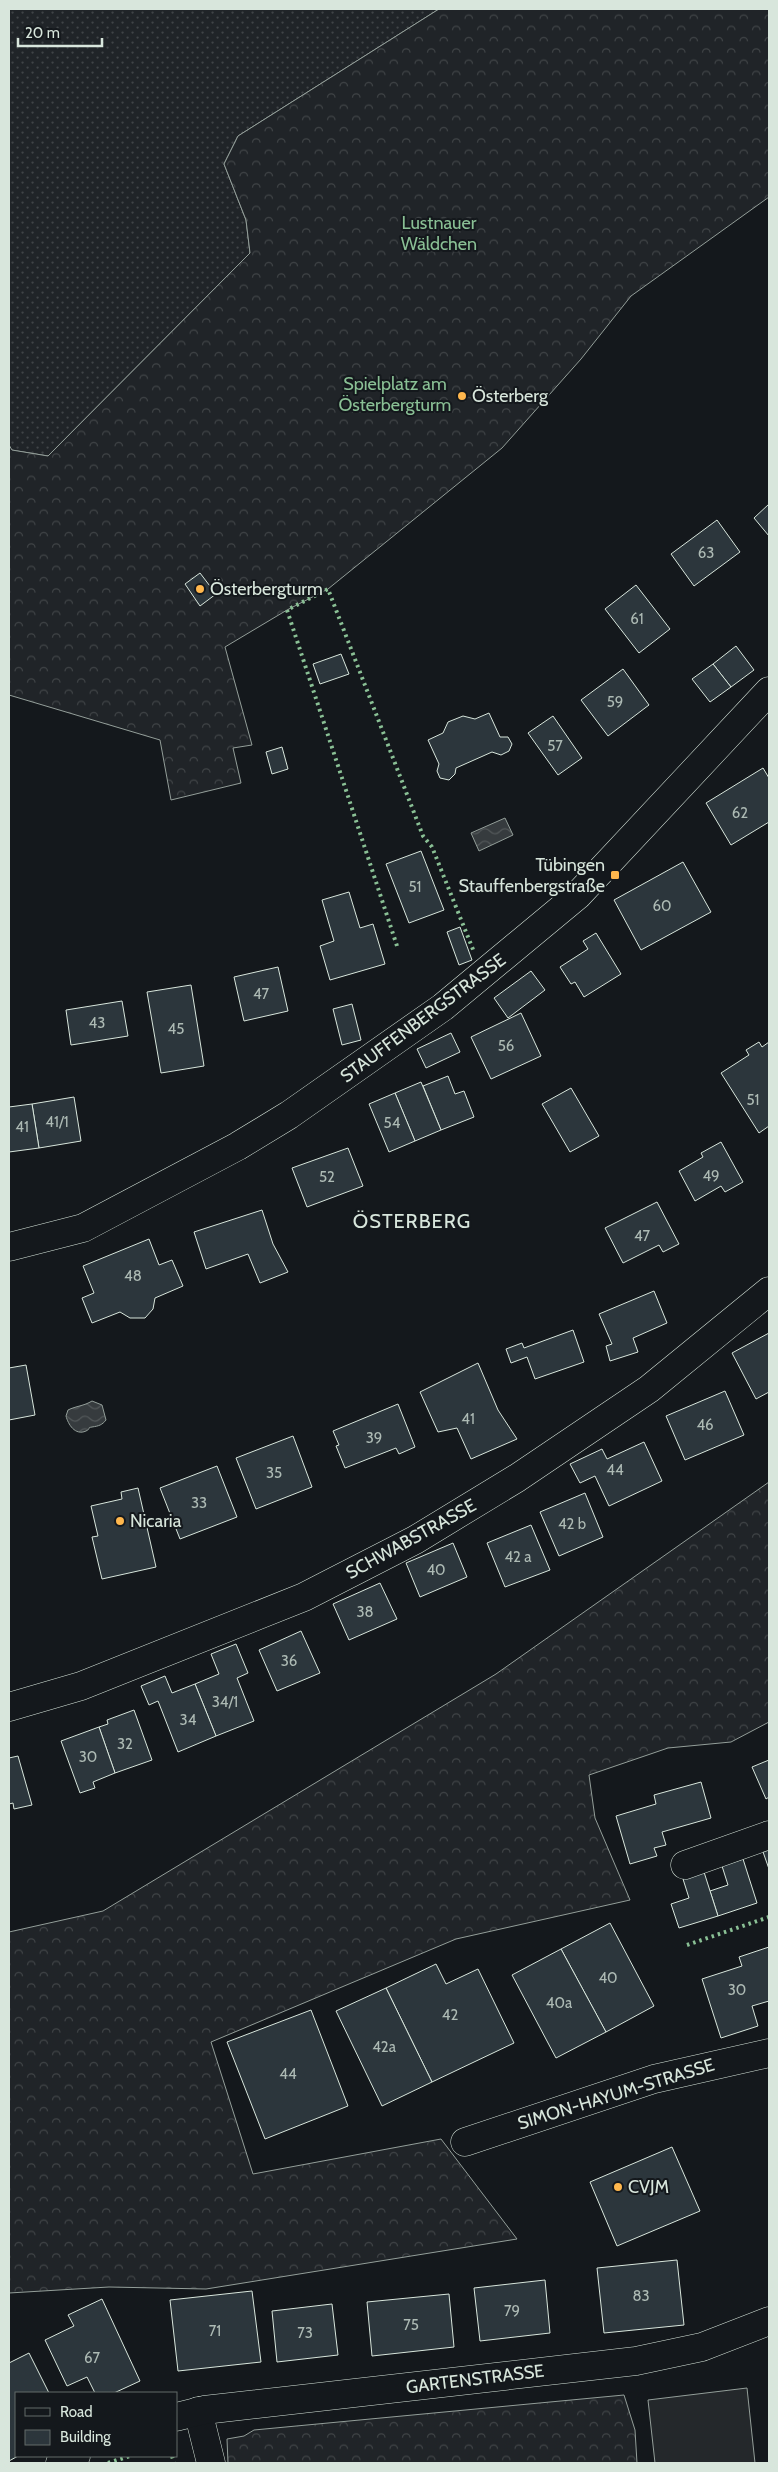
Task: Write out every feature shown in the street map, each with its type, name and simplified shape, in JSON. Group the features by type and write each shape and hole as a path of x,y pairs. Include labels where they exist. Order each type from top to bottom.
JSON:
{"street":[{"name":"STAUFFENBERGSTRASSE","path":"9,1247 83,1228 238,1146 289,1115 443,1007 578,896 769,691"},
{"name":"SCHWABSTRASSE","path":"9,1707 81,1686 304,1596 415,1540 517,1478 649,1389 769,1291"},
{"path":"685,1865 769,1835"},
{"name":"SIMON-HAYUM-STRASSE","path":"465,2142 654,2080 769,2053"},
{"name":"GARTENSTRASSE","path":"187,2414 636,2361 702,2347 769,2321"},
{"path":"187,2414 211,2463"},
{"path":"60,2463 74,2457"}],"green space":[{"path":"9,9 439,9 238,136 224,164 246,220 250,253 48,456 11,450 9,445"},
{"name":"Lustnauer Wäldchen","path":"439,9 769,9 769,197 631,296 581,359 502,448 328,589 287,610 225,647 252,745 233,748 241,783 171,800 160,740 9,695 9,445 12,450 48,456 250,253 246,220 224,164 238,136"},
{"path":"769,1482 769,1722 731,1742 668,1748 589,1775 595,1818 630,1900 456,1939 211,2042 253,2174 441,2139 517,2239 206,2289 109,2287 9,2293 9,1932 103,1911 496,1674"},
{"path":"624,2395 635,2430 637,2463 228,2463 227,2439 244,2436 254,2430"}],"shaded area":[{"path":"747,2388 755,2463 655,2463 648,2400"}],"water":[{"path":"505,818 513,835 479,851 471,833"},
{"path":"92,1401 102,1405 106,1420 86,1431 75,1431 70,1426 66,1416 68,1410"}],"building":[{"path":"769,504 769,536 754,518"},
{"path":"717,520 740,552 694,586 671,554"},
{"name":"Österbergturm","path":"200,573 216,594 200,606 185,584"},
{"path":"636,585 670,629 639,653 605,609"},
{"path":"736,646 754,670 731,687 713,664"},
{"path":"341,654 349,674 320,684 313,664"},
{"path":"713,664 731,687 710,702 692,679"},
{"path":"623,669 649,705 608,736 581,700"},
{"path":"489,713 500,737 508,737 512,744 509,751 501,755 492,752 456,768 455,774 449,780 440,778 437,771 439,764 428,740 443,733 448,722 463,716 475,719"},
{"path":"553,716 582,758 558,775 528,733"},
{"path":"282,747 288,769 272,774 266,752"},
{"path":"763,768 769,778 769,822 731,845 706,803"},
{"path":"421,851 444,910 409,923 386,864"},
{"path":"683,862 711,912 641,950 614,900"},
{"path":"349,892 360,928 373,924 385,964 330,980 320,946 334,941 322,900"},
{"path":"460,927 472,960 459,965 447,932"},
{"path":"596,933 621,974 584,997 575,982 571,984 560,967 588,949 583,941"},
{"path":"278,967 288,1011 244,1021 234,977"},
{"path":"531,971 545,990 508,1018 494,998"},
{"path":"191,985 204,1066 161,1073 147,992"},
{"path":"122,1001 128,1036 71,1045 66,1010"},
{"path":"352,1004 361,1040 342,1045 333,1009"},
{"path":"521,1013 541,1056 491,1079 471,1037"},
{"path":"451,1033 460,1052 426,1068 417,1049"},
{"path":"759,1042 762,1047 769,1042 769,1126 759,1133 721,1073 749,1055 746,1050"},
{"path":"448,1076 455,1094 464,1091 474,1117 441,1130 423,1086"},
{"path":"421,1082 441,1130 415,1141 395,1093"},
{"path":"571,1088 599,1136 570,1152 542,1104"},
{"path":"395,1093 415,1141 389,1152 369,1104"},
{"path":"74,1097 81,1141 39,1148 32,1104"},
{"path":"32,1104 39,1148 9,1152 9,1107"},
{"path":"721,1142 743,1182 725,1192 721,1186 695,1201 679,1171 703,1157 701,1153"},
{"path":"348,1148 363,1186 307,1207 292,1168"},
{"path":"657,1202 679,1244 663,1252 659,1245 623,1263 605,1228"},
{"path":"262,1210 273,1244 288,1272 260,1283 248,1254 206,1269 194,1232"},
{"path":"149,1239 159,1265 172,1260 183,1286 155,1298 153,1309 145,1318 130,1318 120,1312 92,1323 82,1298 94,1293 83,1266"},
{"path":"654,1291 667,1323 633,1338 638,1352 610,1361 606,1346 612,1344 599,1314"},
{"path":"573,1330 584,1362 535,1379 527,1357 511,1363 506,1349 522,1343 524,1348"},
{"path":"769,1333 769,1392 756,1399 732,1353"},
{"path":"478,1363 498,1410 517,1439 471,1459 457,1428 438,1432 420,1392"},
{"path":"26,1365 35,1415 9,1420 9,1368"},
{"path":"725,1391 744,1435 685,1460 666,1416"},
{"path":"398,1404 415,1447 399,1454 396,1448 345,1468 336,1446 339,1445 333,1431"},
{"path":"293,1436 312,1487 256,1509 236,1458"},
{"path":"644,1442 662,1481 609,1506 595,1476 580,1483 570,1464 602,1449 607,1459"},
{"path":"217,1466 237,1517 180,1539 160,1488"},
{"name":"Nicaria","path":"138,1488 156,1567 102,1579 92,1537 98,1536 91,1506 122,1499 121,1492"},
{"path":"585,1493 603,1537 559,1556 540,1512"},
{"path":"531,1525 550,1570 505,1587 487,1543"},
{"path":"453,1543 467,1577 420,1597 406,1563"},
{"path":"380,1583 397,1619 349,1640 333,1604"},
{"path":"301,1631 320,1673 277,1691 259,1650"},
{"path":"236,1644 248,1673 237,1678 254,1721 216,1736 195,1684 219,1674 211,1654"},
{"path":"165,1676 172,1693 195,1684 216,1736 178,1752 158,1701 149,1705 141,1686"},
{"path":"134,1710 152,1760 115,1773 99,1727 108,1724 107,1720"},
{"path":"99,1727 115,1773 93,1782 95,1788 80,1793 61,1741"},
{"path":"18,1756 32,1805 14,1809 13,1803 9,1804 9,1758"},
{"path":"769,1760 769,1797 766,1799 752,1767"},
{"path":"701,1782 711,1818 662,1832 666,1845 654,1848 657,1856 630,1864 616,1816 656,1804 654,1795"},
{"path":"769,1847 769,1869 762,1849"},
{"path":"743,1859 757,1903 718,1916 710,1891 728,1885 722,1866"},
{"path":"704,1872 718,1916 679,1928 671,1904 689,1898 683,1879"},
{"path":"610,1923 654,2006 606,2032 561,1949"},
{"path":"769,1947 769,2001 752,2006 758,2026 721,2038 702,1979 742,1966 739,1957"},
{"path":"561,1949 606,2032 556,2058 512,1975"},
{"path":"436,1964 446,1984 478,1969 514,2043 432,2082 386,1988"},
{"path":"386,1988 432,2082 382,2106 336,2011"},
{"path":"311,2010 348,2106 265,2139 227,2042"},
{"path":"672,2147 700,2211 617,2246 590,2182"},
{"path":"677,2260 684,2325 604,2333 597,2268"},
{"path":"545,2280 550,2333 480,2341 474,2288"},
{"path":"252,2291 261,2362 178,2371 170,2300"},
{"path":"449,2294 454,2347 372,2356 367,2302"},
{"path":"102,2299 140,2381 116,2392 94,2392 87,2377 67,2386 45,2340 74,2326 68,2315"},
{"path":"332,2304 338,2355 277,2362 272,2311"},
{"path":"29,2353 48,2392 15,2392 16,2457 9,2461 9,2363"}],"hedge":[{"path":"397,946 287,610 328,589 423,836 432,847 474,952"},
{"path":"687,1945 769,1917"},
{"path":"108,2463 127,2457"},
{"path":"172,2457 174,2463"}],"place":[{"name":"Österberg","path":"462,396"},
{"name":"Österbergturm","path":"200,589"},
{"name":"Tübingen Stauffenbergstraße","path":"615,875"},
{"name":"Nicaria","path":"120,1521"},
{"name":"CVJM","path":"618,2187"}],"district":[{"name":"ÖSTERBERG","path":"412,1221"}],"park label":[{"name":"Spielplatz am Österbergturm","path":"395,394"}]}
